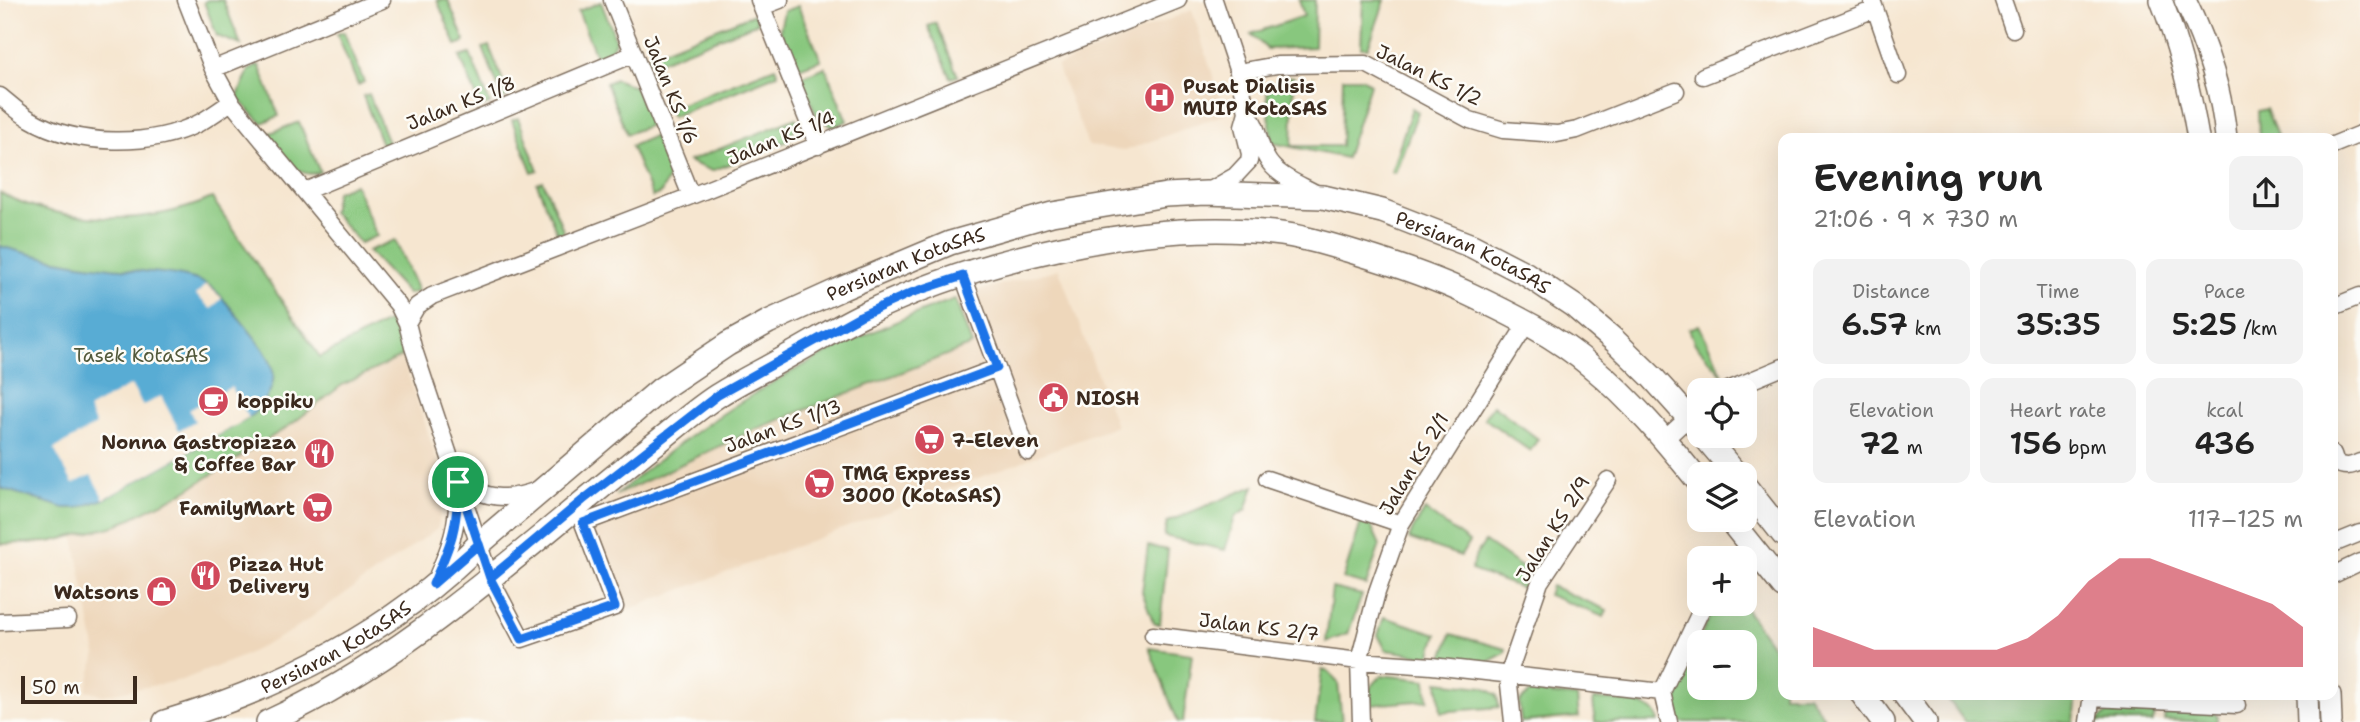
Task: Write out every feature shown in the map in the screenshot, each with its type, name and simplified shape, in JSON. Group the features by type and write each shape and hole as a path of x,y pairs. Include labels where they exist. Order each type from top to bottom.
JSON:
{"main road":[{"name":"Persiaran KotaSAS","path":"165,722 253,692 313,663 372,629 433,584 610,431 672,382 738,339 843,288 950,243 1014,223 1123,201 1206,192 1323,197 1382,211 1472,246 1526,274 1574,306 1687,409"},
{"name":"Persiaran KotaSAS","path":"268,722 366,669 446,614 583,500 718,395 860,316 911,293 1031,255 1148,235 1196,230 1274,233 1315,241 1422,274 1527,323 1562,344 1616,387 1687,467"},
{"path":"1714,448 1726,462"},
{"path":"1757,501 1778,528"},
{"path":"1740,532 1778,580"},
{"path":"1867,700 1883,722"},
{"path":"1909,700 1925,722"}],"street":[{"path":"187,0 213,69 231,102 398,305 407,323 490,578"},
{"path":"213,69 382,0"},
{"name":"Jalan KS 1/6","path":"612,0 691,196"},
{"path":"780,0 761,4 818,146"},
{"name":"Jalan KS 1/4","path":"407,323 417,306 432,296 818,146 1178,0"},
{"path":"1214,0 1238,72 1247,112 1255,123 1267,160 1283,175 1323,197"},
{"path":"2003,0 2013,29"},
{"path":"2161,0 2183,62 2197,133"},
{"path":"2185,0 2209,54 2226,133"},
{"path":"1703,76 1874,4 1899,75"},
{"name":"Jalan KS 1/8","path":"305,191 634,54"},
{"name":"Jalan KS 1/2","path":"1238,72 1277,65 1366,64 1470,120 1503,130 1558,134 1577,130 1676,91"},
{"path":"0,96 30,119 67,134 108,141 150,137 189,127 231,102"},
{"path":"1206,192 1235,176 1249,161 1250,154 1243,126 1247,112"},
{"path":"2338,143 2360,134"},
{"path":"963,276 1028,452"},
{"path":"2338,305 2360,296"},
{"name":"Jalan KS 2/1","path":"1361,722 1359,661 1377,592 1401,524 1527,323"},
{"name":"Jalan KS 1/13","path":"490,578 522,639 615,607 583,523 997,368"},
{"path":"1757,378 1778,369"},
{"path":"1665,439 1687,424"},
{"path":"2338,464 2356,464"},
{"path":"458,482 478,493 508,498 540,489 555,479"},
{"path":"1267,480 1401,524"},
{"name":"Jalan KS 2/9","path":"1513,722 1508,675 1540,582 1608,480"},
{"path":"433,584 453,539 458,511 458,482"},
{"path":"2338,542 2360,533"},
{"path":"2338,573 2360,562"},
{"path":"1669,722 1662,692 1697,616"},
{"path":"0,622 68,619"},
{"name":"Jalan KS 2/7","path":"1153,635 1359,661 1662,692"},
{"path":"2088,722 2092,700"},
{"path":"2235,722 2236,700"},
{"path":"2307,700 2308,722"},
{"path":"2330,700 2330,722"}],"shaded area":[{"path":"1192,10 1225,114 1124,151 1088,145 1057,66"},
{"path":"1059,269 1116,426 616,614 589,514 616,495 756,429 972,345 955,299"},
{"path":"402,357 444,479 445,497 437,529 290,632 241,657 182,680 103,695 86,690 96,654 74,537 115,526 184,492 292,424 342,385"}],"green space":[{"path":"223,0 241,45 217,36 204,2"},
{"path":"437,0 448,0 465,42 456,45"},
{"path":"1299,0 1315,0 1314,47 1267,49 1251,34 1304,16"},
{"path":"1363,0 1385,0 1368,48 1361,48"},
{"path":"601,2 616,40 607,57 598,61 578,11"},
{"path":"798,6 821,60 796,69 780,30 784,11"},
{"path":"754,14 758,23 651,65 648,56"},
{"path":"936,23 958,76 951,78 928,26"},
{"path":"344,32 364,82 358,85 337,34"},
{"path":"489,46 509,96 503,99 483,48"},
{"path":"470,54 490,104 481,107 460,57"},
{"path":"259,65 279,116 262,123 237,98 249,70"},
{"path":"775,67 778,74 672,117 668,109"},
{"path":"825,67 847,121 833,127 817,117 801,77"},
{"path":"1282,76 1294,77 1292,146 1341,146 1343,78 1362,78 1370,84 1346,158 1272,143 1267,93"},
{"path":"615,79 635,87 651,125 627,134 606,83"},
{"path":"369,94 389,145 383,147 363,96"},
{"path":"1412,108 1418,112 1395,173 1391,172"},
{"path":"2266,109 2276,133 2259,133 2258,111"},
{"path":"518,118 538,170 532,172 512,120"},
{"path":"796,118 798,123 788,141 712,171 689,161"},
{"path":"299,122 320,172 311,174 295,169 265,135"},
{"path":"654,136 670,174 661,193 652,197 631,146"},
{"path":"543,181 564,232 558,235 537,184"},
{"path":"355,184 377,236 360,243 332,212 336,192"},
{"name":"Tasek KotaSAS","path":"0,193 51,211 105,218 160,214 212,198 320,357 389,321 407,354 342,385 292,424 184,492 115,526 49,542 0,544"},
{"path":"395,240 418,291 408,294 368,251"},
{"path":"955,299 972,345 756,429 616,495 695,433 776,380 862,336"},
{"path":"1699,325 1723,375 1695,344 1689,329"},
{"path":"1493,405 1538,439 1530,451 1484,418"},
{"path":"1254,486 1246,510 1235,517 1225,550 1164,536 1167,522"},
{"path":"1425,510 1469,542 1461,556 1409,539"},
{"path":"1362,519 1369,521 1380,545 1366,585 1343,579"},
{"path":"1485,542 1530,573 1524,589 1471,570 1476,555"},
{"path":"1148,546 1168,550 1160,624 1154,624 1142,592"},
{"path":"1551,586 1607,610 1604,617 1548,595"},
{"path":"1332,588 1362,595 1348,634 1326,642"},
{"path":"1710,616 1751,616 1778,654 1778,700 1812,700 1827,722 1680,722 1674,699 1687,667 1687,700 1757,700 1757,630 1703,630"},
{"path":"1384,617 1437,634 1430,657 1386,650 1378,635"},
{"path":"1451,634 1506,649 1505,653 1484,664 1443,658"},
{"path":"1149,648 1192,654 1183,722 1178,722"},
{"path":"1322,670 1328,671 1338,683 1342,722 1315,722"},
{"path":"1382,675 1426,680 1428,700 1371,705 1370,688"},
{"path":"1438,682 1483,687 1497,695 1499,707 1441,712"},
{"path":"1531,692 1577,697 1579,717 1521,722 1519,702"},
{"path":"1593,699 1642,705 1656,714 1659,722 1595,722"},
{"path":"1949,700 2076,700 2074,722 1965,722"},
{"path":"2116,706 2154,707 2153,722 2096,722"},
{"path":"2166,707 2211,709 2218,717 2217,722 2164,720"}],"water":[{"name":"Tasek KotaSAS","path":"0,246 69,262 173,274 206,284 224,300 261,345 272,368 270,391 249,418 104,499 78,508 64,508 0,488"}],"pier":[{"path":"206,284 222,298 211,309 196,295"},
{"path":"131,385 143,406 161,396 179,430 195,421 189,410 231,387 249,418 104,499 91,475 73,484 54,449 96,425 88,409"}],"place":[{"name":"Pusat Dialisis MUIP KotaSAS","path":"1160,97"},
{"name":"NIOSH","path":"1053,398"},
{"name":"koppiku","path":"214,401"},
{"name":"7-Eleven","path":"929,440"},
{"name":"Nonna Gastropizza & Coffee Bar","path":"319,453"},
{"name":"TMG Express 3000 (KotaSAS)","path":"819,484"},
{"name":"FamilyMart","path":"318,508"},
{"name":"Pizza Hut Delivery","path":"206,575"},
{"name":"Watsons","path":"162,592"}],"route":[{"path":"458,482 458,511 453,539 433,584 452,570 479,544 490,578 583,500 718,395 860,316 911,293 963,276 997,368 583,523 615,607 522,639 490,578 468,510 458,482"}]}
